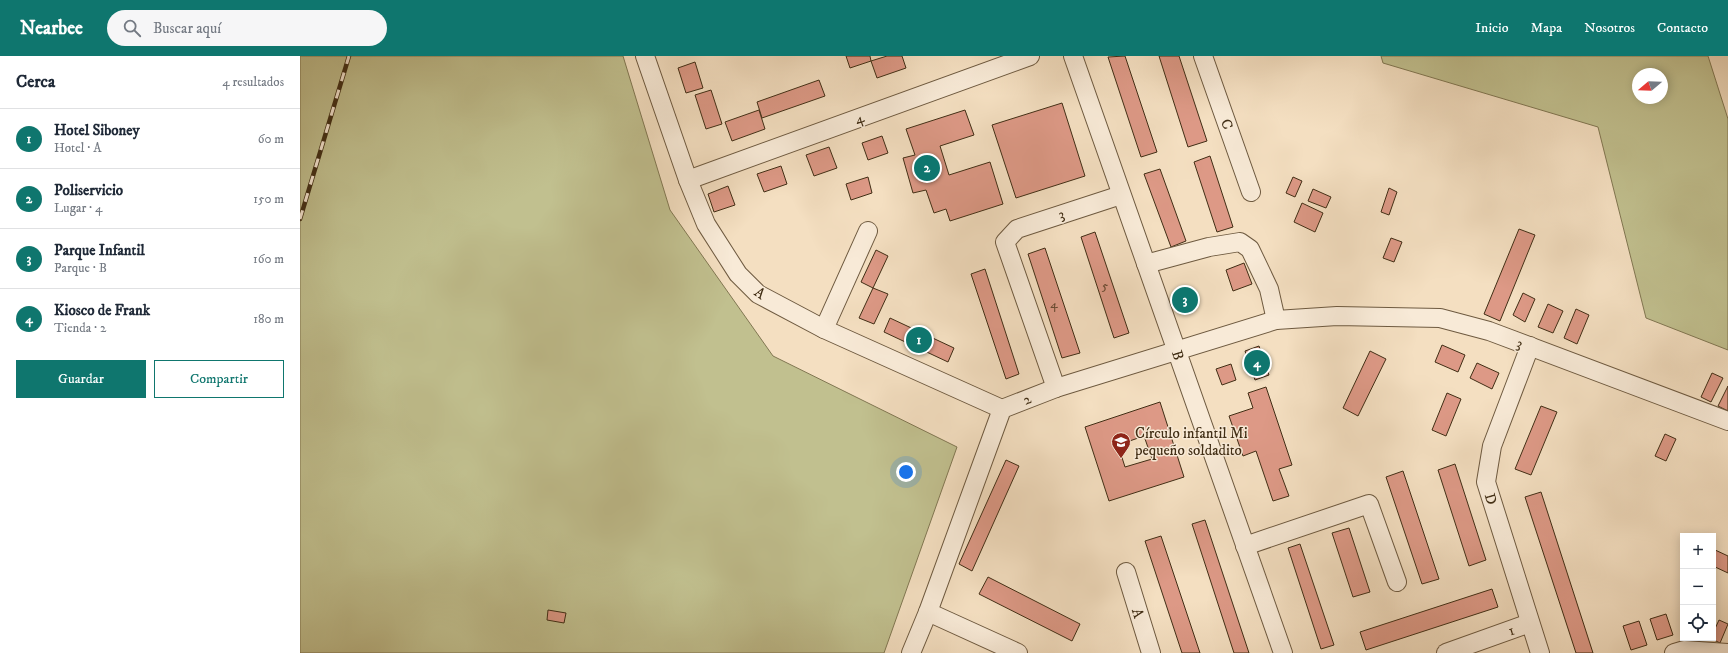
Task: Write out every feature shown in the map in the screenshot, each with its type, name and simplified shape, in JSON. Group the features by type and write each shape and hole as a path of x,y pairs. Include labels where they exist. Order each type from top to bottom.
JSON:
{"street":[{"name":"A","path":"645,56 688,180 706,224 738,274 758,294 824,329 1002,409"},
{"name":"4","path":"688,180 1030,56"},
{"name":"B","path":"1073,56 1283,653"},
{"name":"C","path":"1203,56 1251,192"},
{"name":"3","path":"1056,388 1005,242 1017,229 1121,195"},
{"path":"824,329 868,231"},
{"path":"1146,264 1210,247 1240,242 1250,249 1269,289 1276,320"},
{"name":"3","path":"1302,318 1337,316 1440,318 1489,331 1728,421"},
{"name":"2","path":"1002,409 1056,388 1176,350 1276,320 1302,318"},
{"name":"D","path":"1530,346 1492,446 1486,482 1540,653"},
{"path":"911,653 928,612 1002,409"},
{"path":"1245,546 1369,504 1397,582"},
{"name":"A","path":"1126,572 1151,653"},
{"path":"928,612 1018,653"},
{"name":"1","path":"1446,653 1530,623"},
{"path":"1674,653 1684,650 1728,653"}],"shaded area":[{"path":"300,56 623,56 670,210 773,356 957,447 884,653 300,653"},
{"path":"1381,56 1708,56 1728,119 1728,350 1646,318 1598,127 1383,63"}],"building":[{"path":"846,56 870,56 871,61 850,68"},
{"path":"887,56 902,56 906,68 877,78 871,61"},
{"path":"1125,56 1157,152 1141,157 1108,57"},
{"path":"1159,56 1179,56 1207,141 1188,147"},
{"path":"695,62 703,88 686,93 678,68"},
{"path":"819,80 825,96 762,118 757,102"},
{"path":"711,90 722,124 706,129 695,95"},
{"path":"1062,103 1085,176 1016,198 992,125"},
{"path":"759,110 765,129 732,141 725,122"},
{"path":"965,110 974,135 940,146 949,175 990,162 1003,204 950,221 946,209 934,213 926,190 913,193 903,158 915,155 906,129"},
{"path":"882,136 888,153 868,160 862,143"},
{"path":"829,147 837,168 814,176 806,155"},
{"path":"1210,156 1233,227 1217,232 1194,162"},
{"path":"781,166 787,184 764,192 757,174"},
{"path":"1160,169 1186,241 1171,247 1144,174"},
{"path":"868,177 872,193 851,200 846,184"},
{"path":"1293,177 1302,181 1295,197 1286,193"},
{"path":"728,186 735,205 714,212 708,194"},
{"path":"1389,188 1397,192 1389,215 1381,212"},
{"path":"1313,189 1331,197 1326,208 1308,201"},
{"path":"1302,203 1323,213 1315,232 1294,222"},
{"path":"1519,229 1535,235 1500,321 1484,314"},
{"path":"1095,232 1129,333 1114,338 1081,237"},
{"path":"1391,238 1402,242 1394,262 1383,258"},
{"path":"1045,248 1080,353 1062,358 1028,254"},
{"path":"876,250 888,256 873,288 861,282"},
{"path":"1244,263 1252,284 1233,291 1226,270"},
{"path":"985,269 1019,374 1006,379 971,274"},
{"path":"873,288 888,294 874,324 859,318"},
{"path":"1523,293 1535,299 1525,322 1513,315"},
{"path":"1548,304 1563,311 1553,333 1538,327"},
{"path":"1576,309 1589,315 1577,344 1564,338"},
{"path":"890,318 954,348 948,362 884,332"},
{"path":"1442,345 1465,355 1458,372 1435,362"},
{"path":"1259,346 1269,375 1255,380 1245,351"},
{"path":"1370,351 1386,359 1358,416 1343,408"},
{"path":"1477,363 1499,373 1492,389 1470,378"},
{"path":"1231,364 1236,380 1222,385 1216,369"},
{"path":"1712,373 1723,378 1711,402 1701,397"},
{"path":"1728,386 1728,411 1718,406"},
{"path":"1266,387 1292,465 1279,469 1289,496 1273,501 1256,451 1243,456 1229,416 1253,408 1248,393"},
{"path":"1447,393 1461,399 1446,436 1432,430"},
{"path":"1160,402 1184,477 1109,501 1085,427","holes":["1144,436 1152,459 1125,467 1118,445"]},
{"path":"1541,406 1557,412 1531,475 1515,469"},
{"path":"1665,434 1676,439 1666,461 1655,456"},
{"path":"1006,460 1019,466 972,571 959,564"},
{"path":"1455,464 1486,560 1469,566 1438,470"},
{"path":"1403,471 1439,579 1422,584 1386,477"},
{"path":"1541,492 1593,653 1576,653 1525,497"},
{"path":"1205,520 1249,653 1234,653 1192,524"},
{"path":"1349,528 1370,592 1353,597 1332,533"},
{"path":"1161,536 1200,653 1182,653 1145,541"},
{"path":"1300,544 1334,645 1321,649 1288,548"},
{"path":"1716,550 1728,556 1728,573 1716,567"},
{"path":"988,577 1080,624 1072,641 979,594"},
{"path":"1492,589 1498,607 1366,650 1360,632"},
{"path":"548,610 566,613 564,623 547,620"},
{"path":"1666,614 1673,635 1657,640 1650,619"},
{"path":"1719,620 1728,624 1720,643 1716,641 1716,626"},
{"path":"1639,621 1647,645 1631,650 1623,626"}],"railway":[{"path":"300,219 349,56"}],"place":[{"name":"Poliservicio","path":"927,168"},
{"name":"Parque Infantil","path":"1185,300"},
{"name":"Hotel Siboney","path":"919,340"},
{"name":"Kiosco de Frank","path":"1257,363"},
{"name":"Círculo infantil Mi pequeño soldadito","path":"1121,459"}]}
